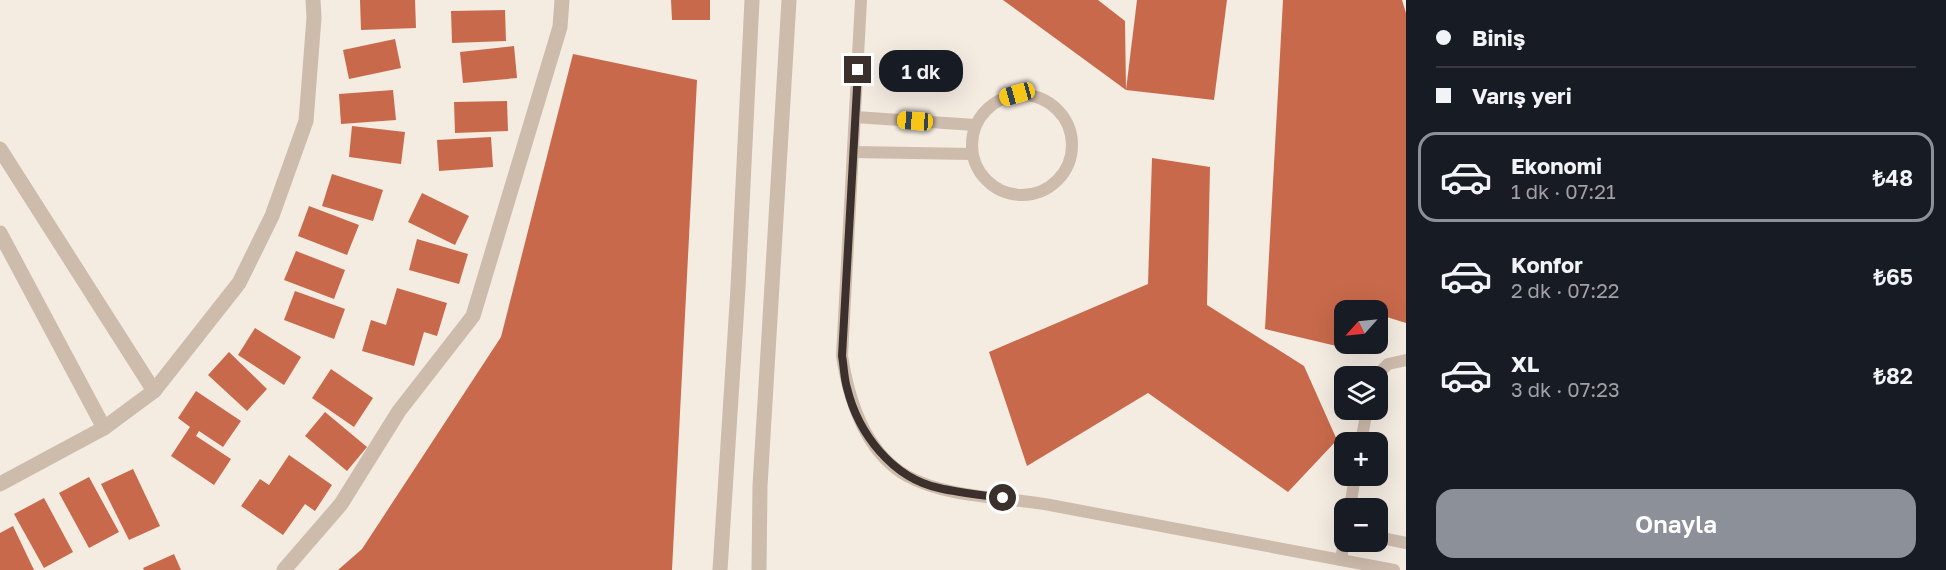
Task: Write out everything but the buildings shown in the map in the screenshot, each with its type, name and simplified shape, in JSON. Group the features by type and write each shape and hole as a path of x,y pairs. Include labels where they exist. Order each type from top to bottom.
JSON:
{"street":[{"path":"0,484 104,428 154,391 239,283 272,216 306,121 314,18 313,0"},
{"path":"284,570 341,504 399,411 473,316 560,27 561,0"},
{"path":"720,570 738,288 752,0"},
{"path":"759,570 761,474 789,0"},
{"path":"0,149 154,391"},
{"path":"0,233 104,428"}],"lane":[{"path":"861,0 842,356 847,389 864,429 883,456 907,476 937,488 1047,504 1394,570"},
{"path":"1017,94 1035,95 1052,103 1064,116 1072,132 1073,150 1068,167 1057,182 1042,192 1024,195 1006,193 991,184 979,171 972,154 975,125 985,110 1000,99 1017,94"},
{"path":"855,117 975,125"},
{"path":"853,152 972,154"},
{"path":"1386,366 1406,360"},
{"path":"1388,539 1406,543"},
{"path":"1341,560 1342,552"}],"route":[{"path":"858,70 842,356 847,389 864,429 883,456 907,476 937,488 1003,498"}]}
